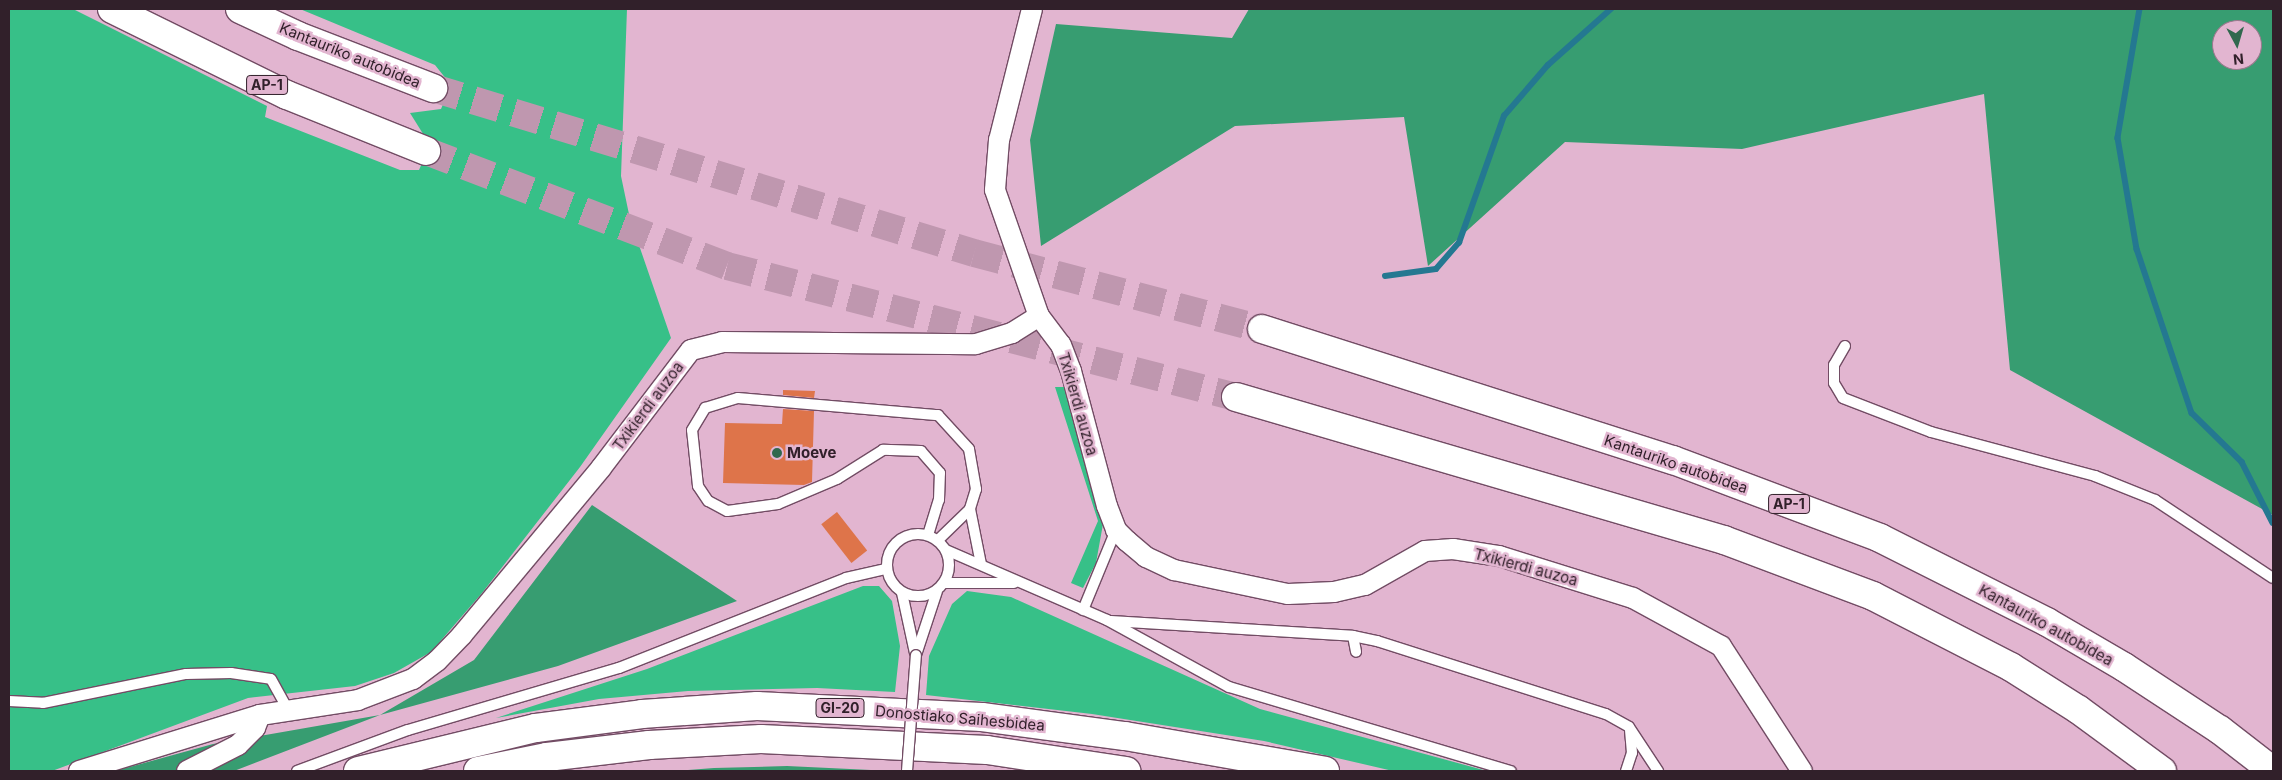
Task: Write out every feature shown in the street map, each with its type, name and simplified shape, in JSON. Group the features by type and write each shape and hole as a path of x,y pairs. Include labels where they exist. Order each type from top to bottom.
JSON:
{"highway":[{"name":"AP-1","path":"112,9 287,95 426,151"},
{"name":"Kantauriko autobidea","path":"240,9 298,36 433,88"},
{"name":"Kantauriko autobidea","path":"1262,329 1672,460 1880,538 2047,622 2124,667 2220,730 2273,771"},
{"path":"1236,397 1724,540 1873,596 2011,667 2079,710 2162,771"},
{"name":"Donostiako Saihesbidea","path":"358,771 536,728 642,714 757,706 982,717 1125,736 1324,771"},
{"name":"Donostiako Saihesbidea","path":"478,771 547,757 649,745 761,739 987,750 1126,771"}],"street":[{"path":"1032,9 999,140 995,190 1039,316"},
{"name":"Txikierdi auzoa","path":"79,771 260,714 358,700 385,692 437,661 560,519 690,350 731,342 976,344 1012,333 1039,316 1061,345 1071,371 1116,530 1146,557 1174,570 1288,594 1334,592 1365,585 1426,551 1453,549 1499,556 1633,598 1721,646 1802,771"},
{"path":"187,771 238,745 255,728 260,714"}],"lane":[{"path":"1845,346 1834,365 1834,383 1843,398 1931,432 2095,476 2155,500 2273,578"},
{"path":"928,535 939,500 940,473 921,451 882,450 837,479 778,504 727,510 708,501 698,486 692,430 705,408 738,398 938,415 968,449 976,489 970,509 981,564"},
{"path":"938,540 970,509"},
{"path":"1083,610 1116,530"},
{"path":"906,771 916,655 941,587 950,562 946,550 938,540 928,535 903,537 887,556 886,569 891,583 902,593 917,597 941,587 1018,582"},
{"path":"946,550 1107,620 1229,687 1511,771"},
{"path":"297,771 408,730 619,668 846,578 886,569"},
{"path":"902,593 916,655"},
{"path":"1107,620 1353,636 1606,714 1629,727 1658,771"},
{"path":"1353,636 1356,652"},
{"path":"9,701 43,703 186,674 231,673 272,679 288,710"},
{"path":"1626,771 1632,753 1629,727"}],"green space":[{"path":"9,9 73,9 267,106 265,117 400,170 419,170 430,145 410,113 441,109 451,85 435,65 300,9 627,9 621,176 630,219 671,338 580,467 482,593 431,652 394,673 355,686 248,698 52,771 9,771"},
{"path":"1249,9 2273,9 2273,515 2010,370 1984,94 1742,149 1565,142 1428,266 1404,117 1235,126 1041,246 1030,140 1056,24 1232,38"},
{"path":"1055,387 1068,387 1103,524 1096,563 1083,588 1071,583 1098,521"},
{"path":"592,505 737,601 558,666 380,715 474,660"},
{"path":"863,586 879,586 892,601 900,646 895,692 817,688 688,691 599,699 496,718 647,669"},
{"path":"967,591 1011,597 1260,709 1487,771 1393,771 1264,741 1092,714 926,695 929,656 952,604"},
{"path":"380,715 234,771 115,771 213,744"},
{"path":"787,766 892,771 675,771 714,768"}],"building":[{"path":"783,390 815,391 814,398 783,395"},
{"path":"783,409 814,411 812,482 804,485 723,483 725,423 782,424"},
{"path":"837,512 867,551 851,563 821,524"}],"waterway":[{"path":"1385,276 1436,269 1459,243 1504,116 1548,65 1611,9"},
{"path":"2140,9 2118,138 2137,249 2192,413 2242,462 2273,523"}],"tunnel":[{"path":"433,88 974,253 1262,329"},
{"path":"426,151 727,266 1236,397"}],"place":[{"name":"Moeve","path":"777,453"}]}
